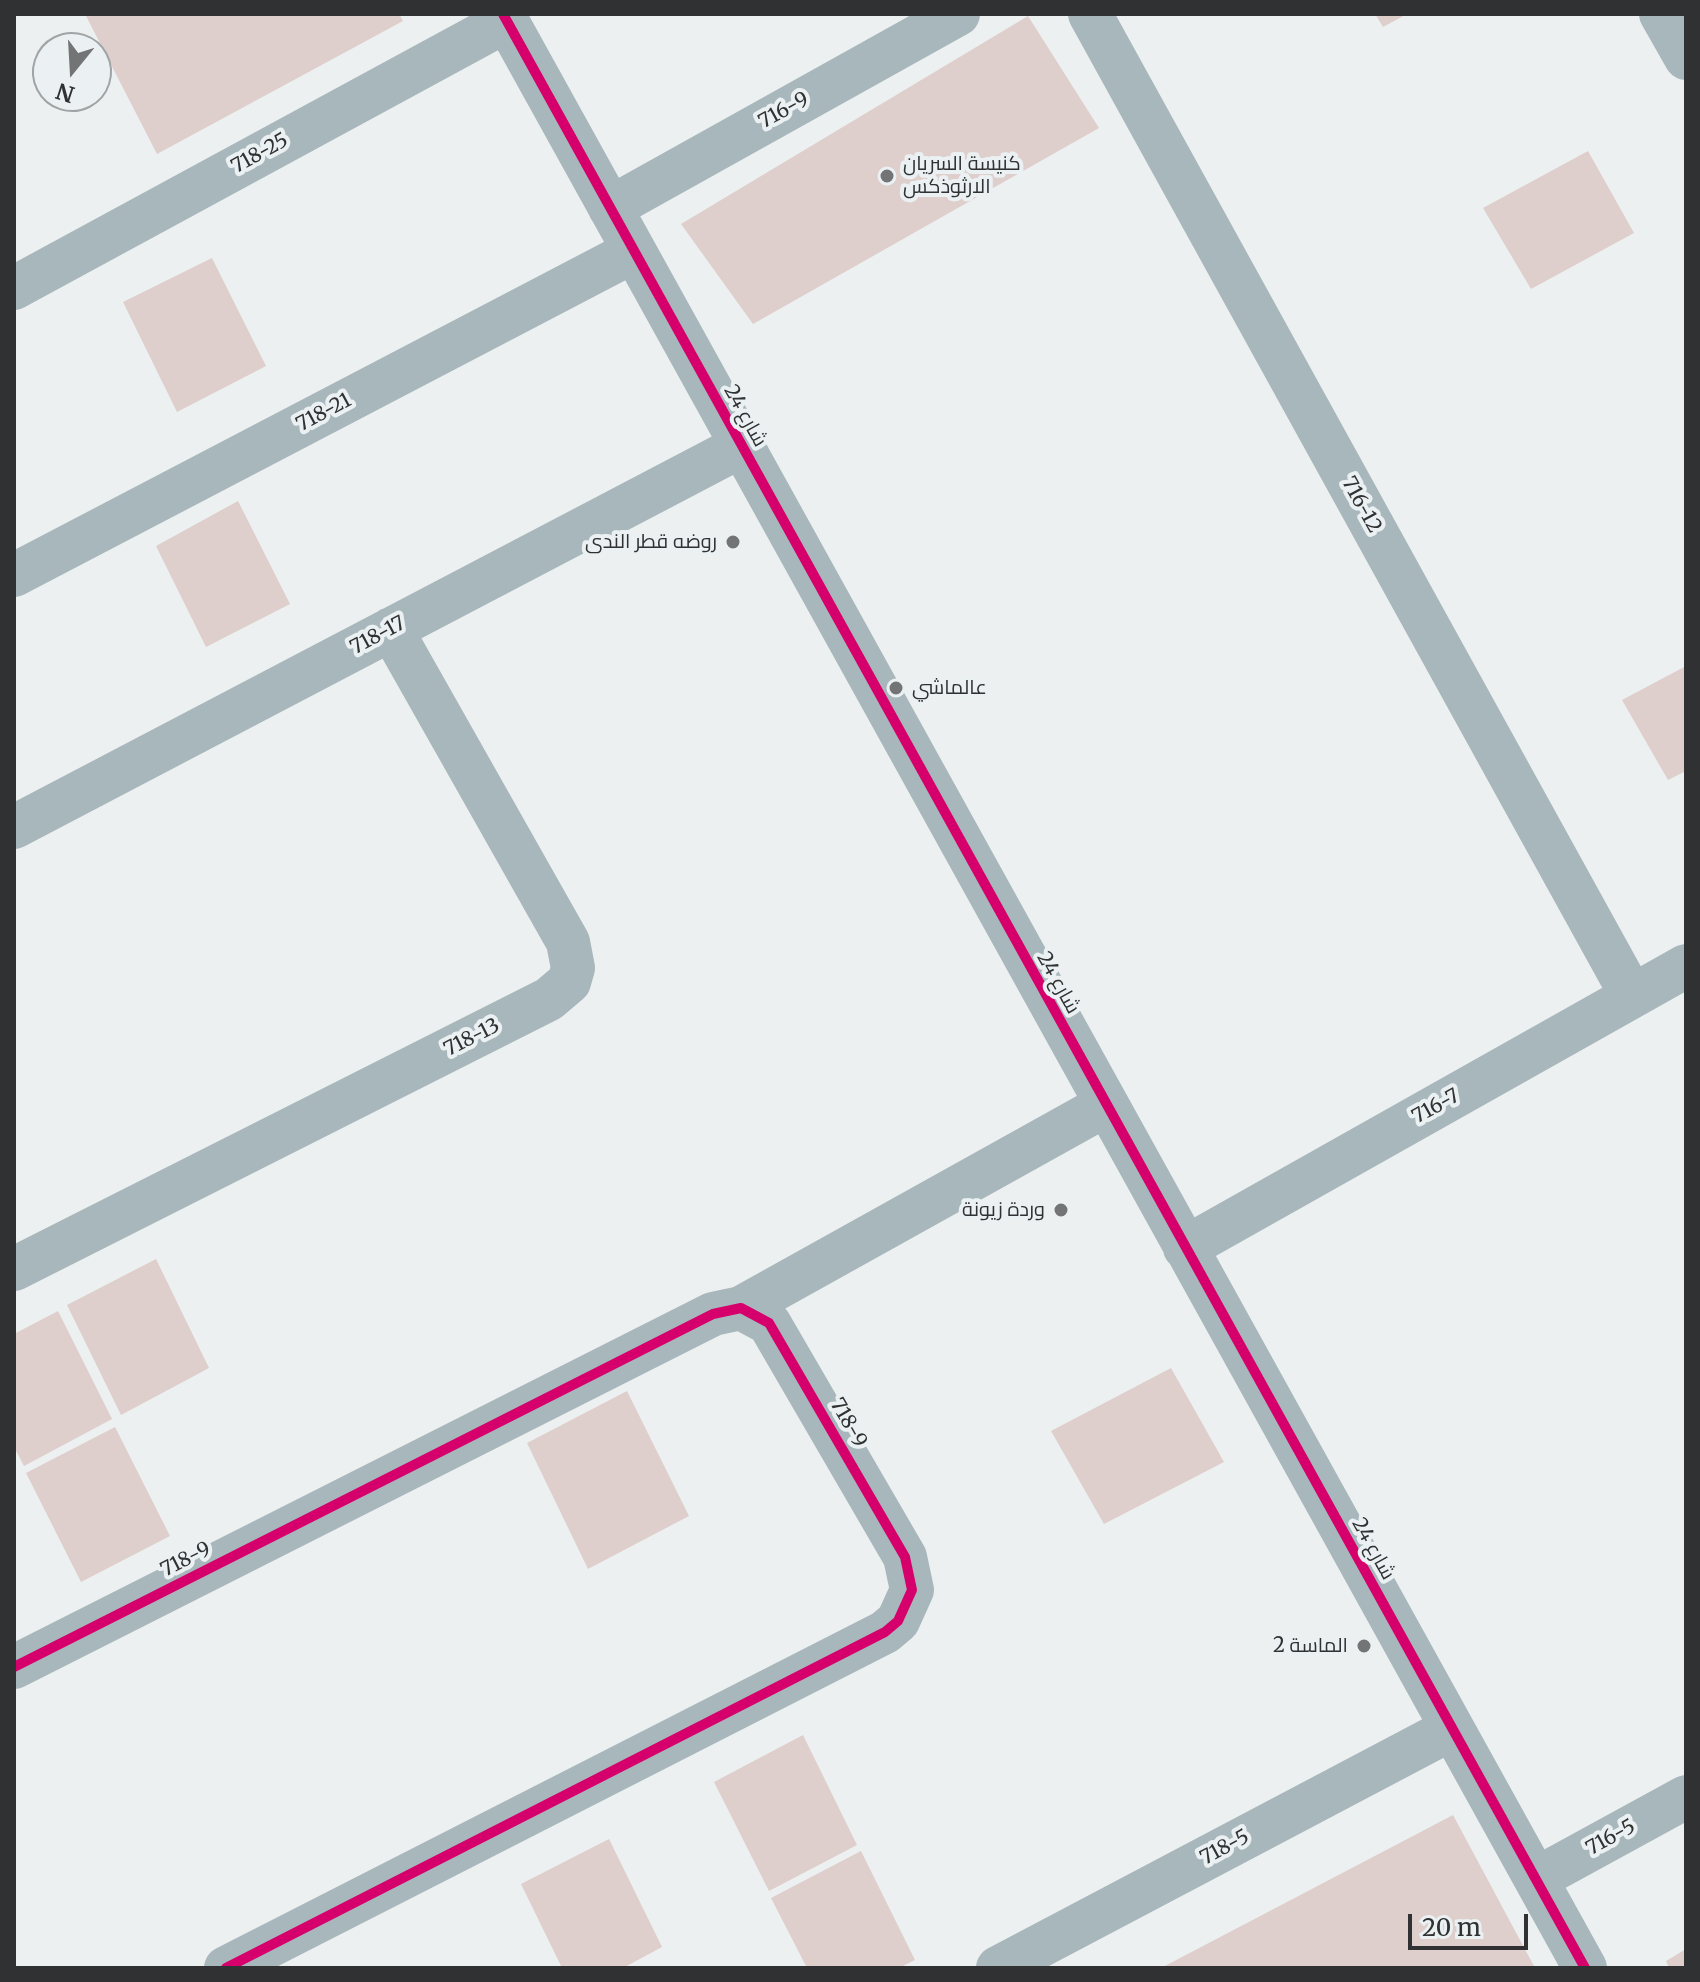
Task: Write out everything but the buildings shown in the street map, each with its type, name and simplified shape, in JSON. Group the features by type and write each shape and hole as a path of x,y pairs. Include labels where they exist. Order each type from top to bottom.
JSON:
{"street":[{"name":"716-9","path":"610,208 958,14"},
{"name":"716-12","path":"1090,14 1632,996"},
{"path":"1661,14 1686,58"},
{"name":"شارع 24","path":"504,17 1104,1106 1585,1968"},
{"name":"718-25","path":"14,288 504,17"},
{"name":"718-21","path":"14,575 634,251"},
{"name":"718-17","path":"14,827 741,446"},
{"name":"718-13","path":"14,1269 549,999 569,982 573,968 568,942 391,629"},
{"name":"716-7","path":"1185,1248 1686,966"},
{"path":"741,1308 1104,1106"},
{"name":"718-9","path":"14,1667 713,1314 741,1308 769,1323 905,1557 911,1573 912,1590 908,1607 898,1621 885,1632 226,1968"},
{"name":"718-5","path":"998,1968 1451,1729"},
{"name":"716-5","path":"1536,1879 1686,1797"}],"cycle path":[{"path":"503,14 1585,1968"},
{"path":"14,1667 713,1314 741,1308 769,1323 905,1557 912,1590 898,1621 885,1632 226,1968"}],"place":[{"name":"كنيسة السريان الارثوذكس","path":"887,176"},
{"name":"روضه قطر الندى","path":"733,542"},
{"name":"عالماشي","path":"896,688"},
{"name":"وردة زيونة","path":"1061,1210"},
{"name":"الماسة 2","path":"1364,1646"}]}
